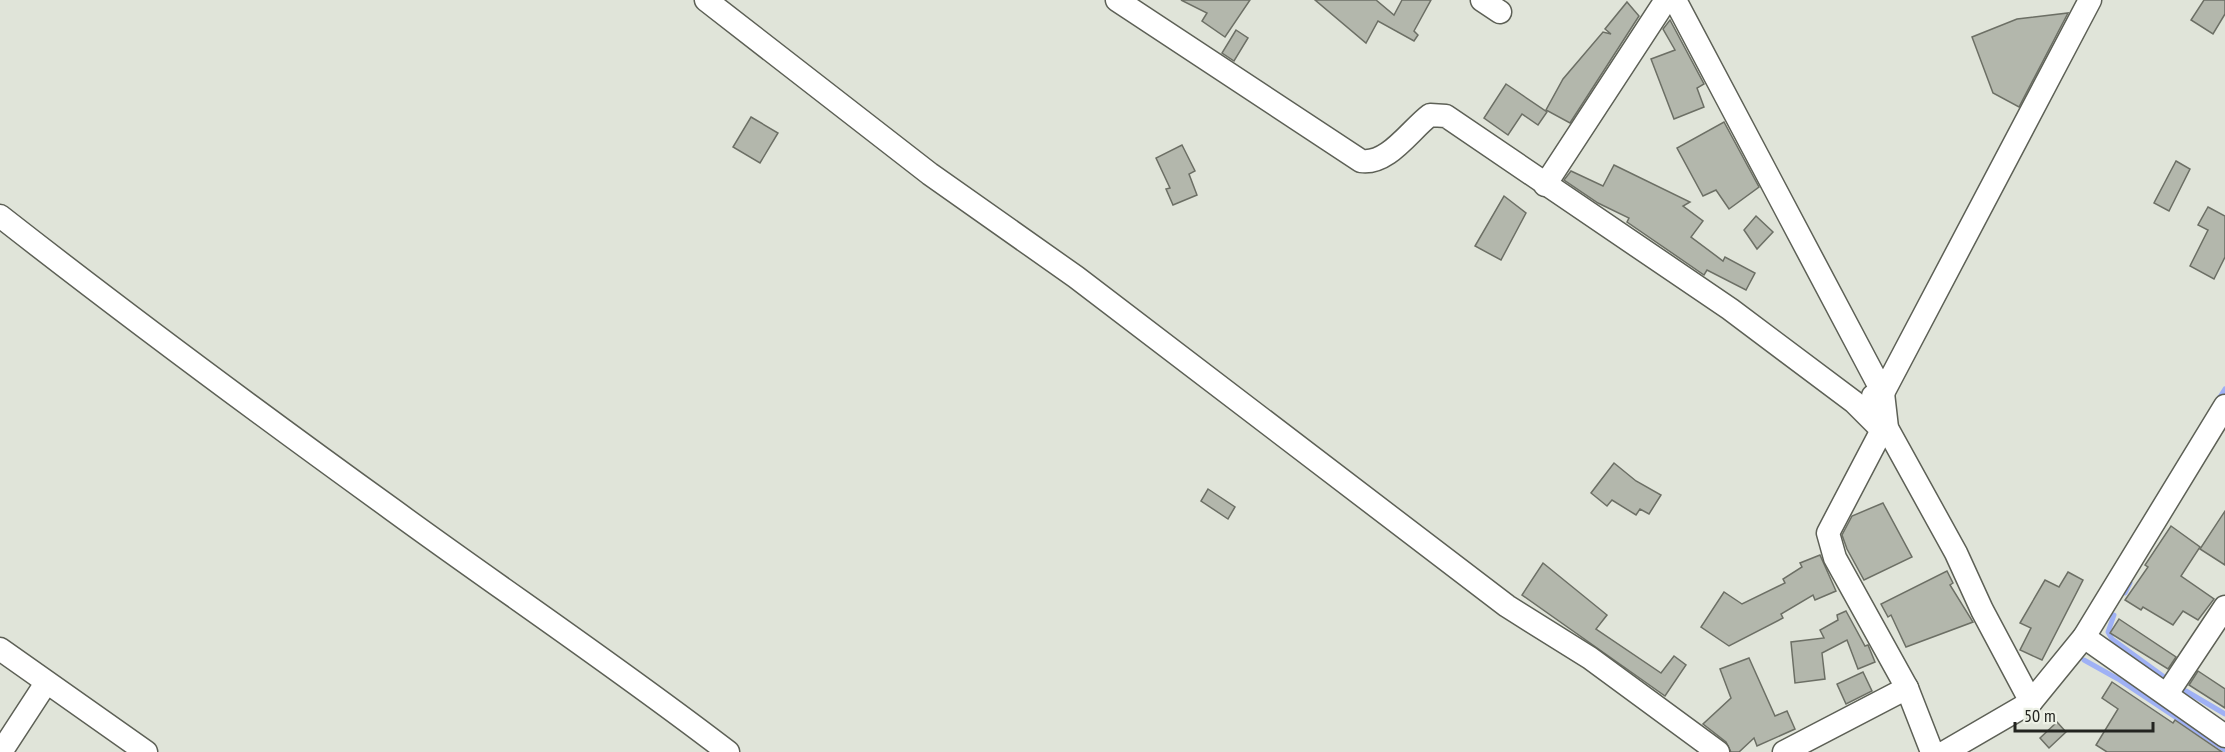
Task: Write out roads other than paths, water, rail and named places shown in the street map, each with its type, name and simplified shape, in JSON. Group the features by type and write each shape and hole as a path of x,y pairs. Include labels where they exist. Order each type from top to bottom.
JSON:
{"street":[{"path":"706,0 930,174 1085,284 1507,606 1590,658 1718,752"},
{"path":"1117,0 1361,161 1370,162 1382,159 1430,115 1446,116 1730,309 1854,402 1884,429 1956,553 1982,610 2031,702"},
{"path":"1545,185 1666,0"},
{"path":"1675,0 1883,393 1884,429 1828,533 1835,558 1907,688 1932,752"},
{"path":"1854,402 1883,393 2090,0"},
{"path":"0,216 101,294 383,503 669,706 728,752"},
{"path":"1945,752 2031,702 2084,637 2225,406"},
{"path":"2167,694 2225,607"},
{"path":"2084,637 2225,736"},
{"path":"0,648 46,683 146,752"},
{"path":"1,752 46,683"},
{"path":"1784,752 1907,688"}],"waterway":[{"path":"2218,400 2225,389"},
{"path":"2125,593 2130,583"},
{"path":"2114,615 2108,632 2112,639 2167,679"},
{"path":"2084,660 2118,679 2225,750"},
{"path":"2186,691 2225,714"}]}
